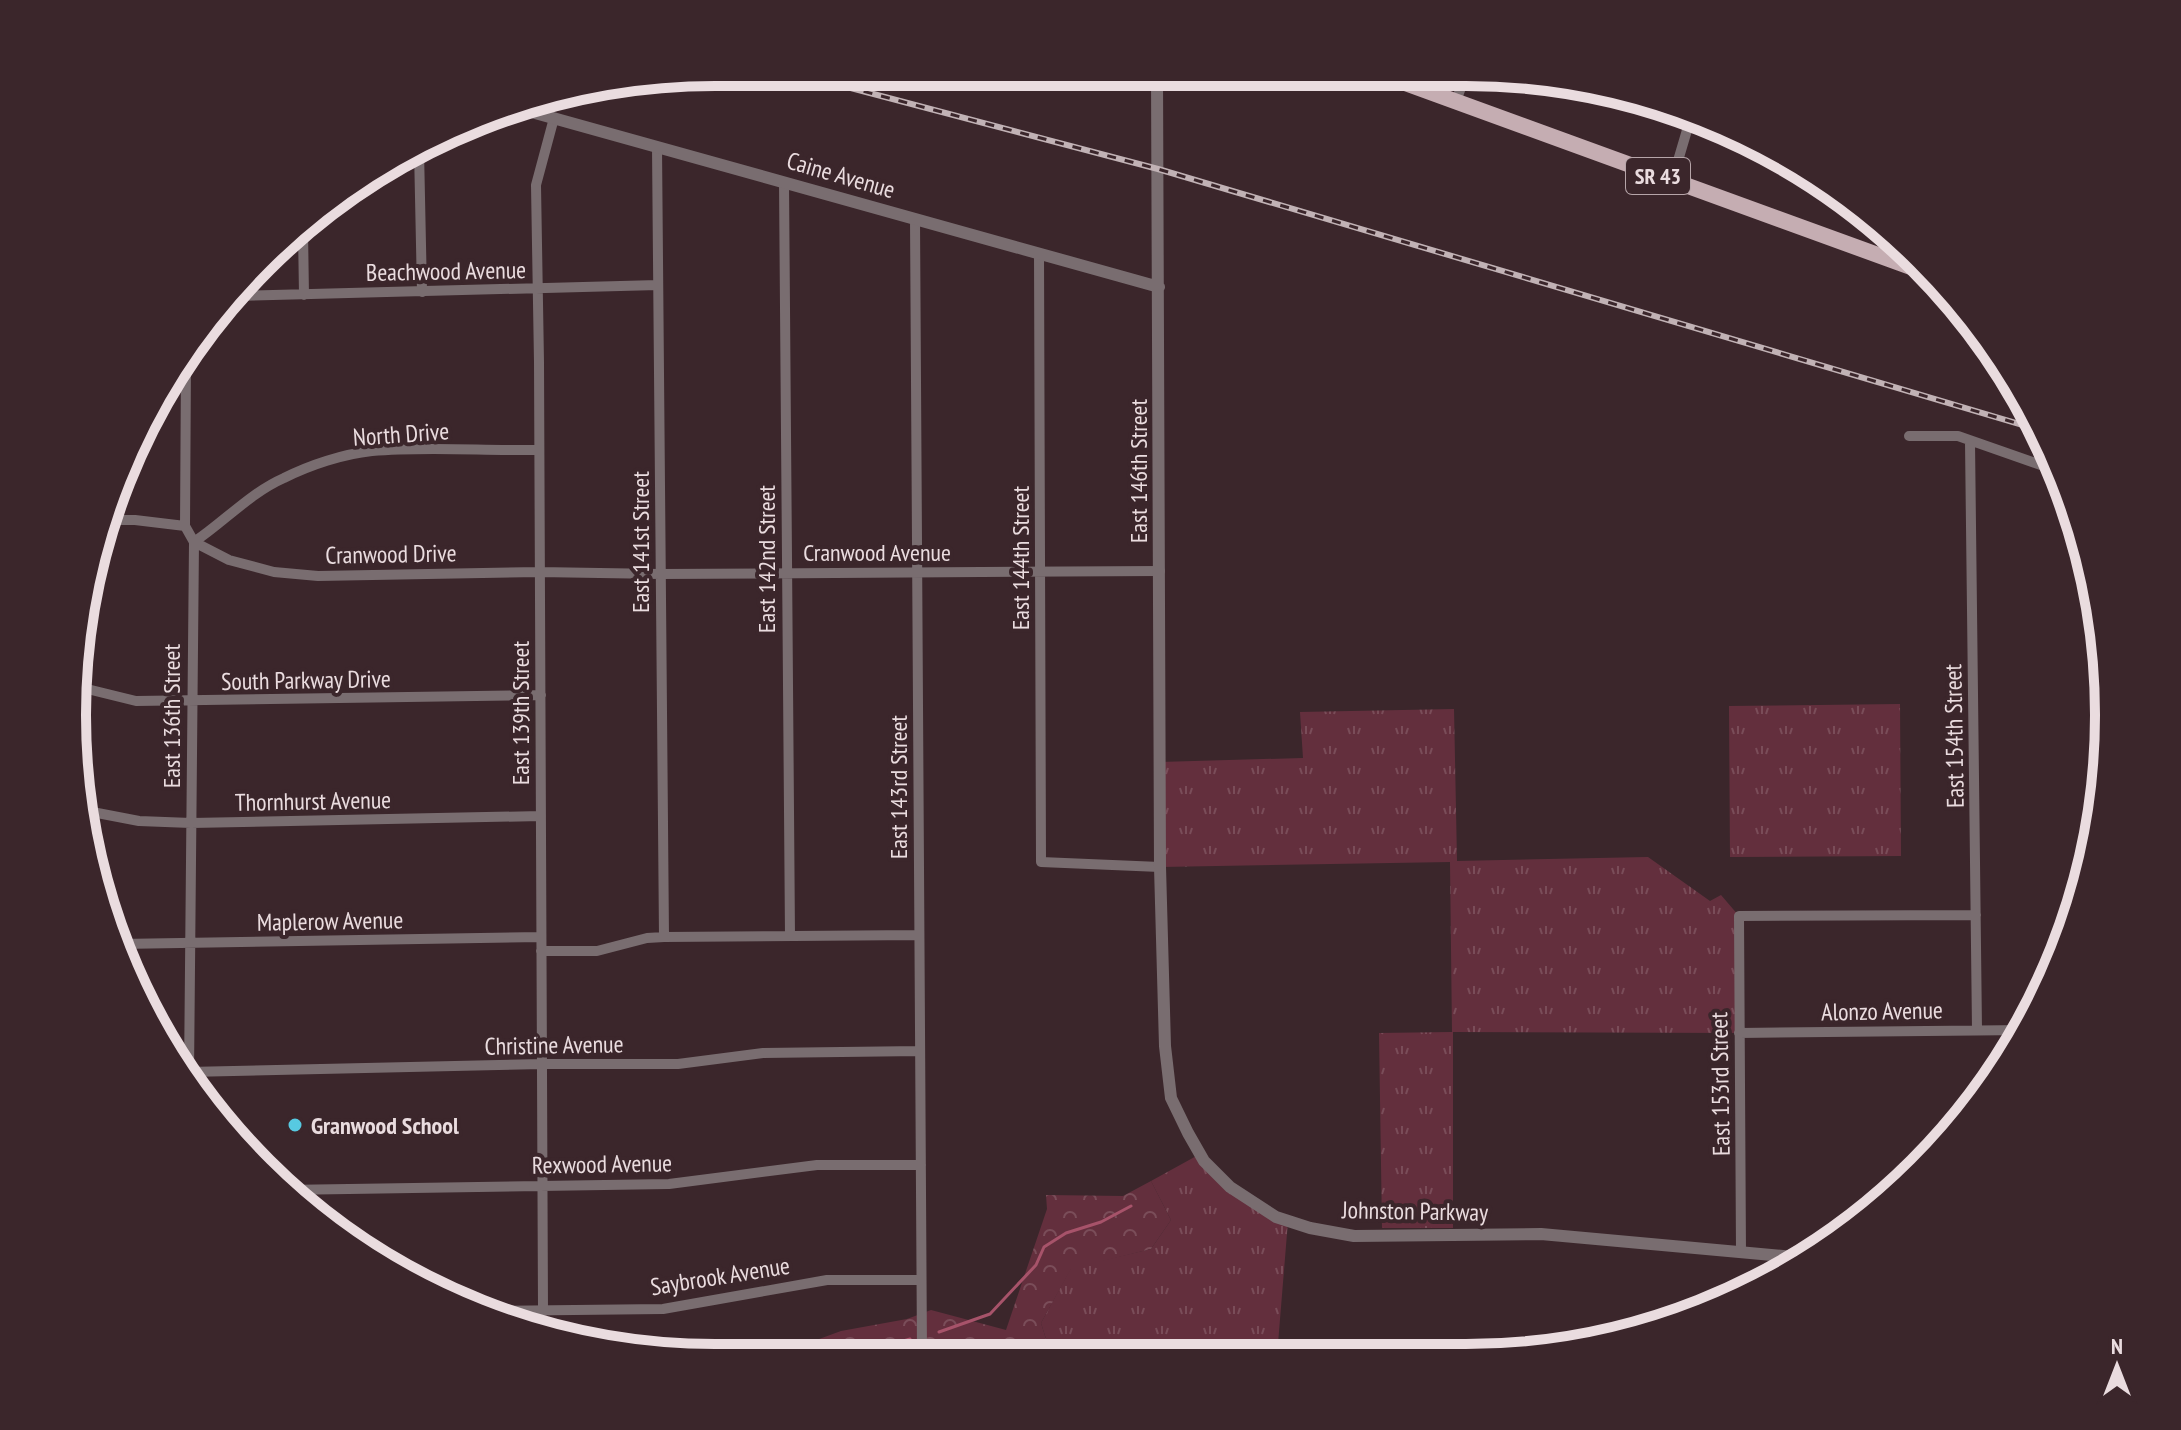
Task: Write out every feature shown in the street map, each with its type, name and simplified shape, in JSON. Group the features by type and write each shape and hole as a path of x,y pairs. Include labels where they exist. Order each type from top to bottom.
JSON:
{"main road":[{"name":"SR 43","path":"1414,86 1906,265"}],"street":[{"name":"East 146th Street","path":"1157,86 1160,867"},
{"path":"1456,101 1462,86"},
{"name":"Caine Avenue","path":"534,113 1159,287"},
{"name":"East 139th Street","path":"540,1319 543,1310 541,695 536,185 554,118"},
{"path":"1672,181 1688,127"},
{"name":"East 141st Street","path":"657,147 664,937"},
{"path":"419,160 422,292"},
{"name":"East 142nd Street","path":"784,182 790,936"},
{"name":"East 143rd Street","path":"915,219 922,1344"},
{"path":"303,239 304,295"},
{"name":"East 144th Street","path":"1039,254 1041,862 1160,867"},
{"name":"Beachwood Avenue","path":"246,296 658,285"},
{"path":"186,375 185,526 194,542"},
{"path":"1909,436 1958,436 2043,466"},
{"name":"East 154th Street","path":"1970,442 1977,1030"},
{"name":"North Drive","path":"194,542 282,478 323,463 371,451 539,450"},
{"path":"117,520 185,526"},
{"name":"Cranwood Drive","path":"194,542 229,560 259,568 318,576 539,572 595,574"},
{"name":"East 136th Street","path":"189,1059 190,702 194,542"},
{"name":"Cranwood Avenue","path":"595,574 1160,571"},
{"name":"South Parkway Drive","path":"87,689 136,701 190,702 541,695"},
{"name":"Thornhurst Avenue","path":"94,812 139,821 191,823 541,816"},
{"name":"Johnston Parkway","path":"1160,867 1165,1061 1171,1098 1204,1161 1230,1187 1256,1206 1276,1217 1310,1228 1354,1236 1541,1234 1786,1256"},
{"name":"East 153rd Street","path":"1741,1252 1739,916 1976,915"},
{"path":"541,951 597,951 647,938 664,937 919,935"},
{"name":"Maplerow Avenue","path":"129,944 541,937"},
{"name":"Alonzo Avenue","path":"1739,1033 2011,1030"},
{"name":"Christine Avenue","path":"198,1073 542,1064 678,1064 783,1052 920,1051"},
{"name":"Rexwood Avenue","path":"302,1190 669,1184 817,1165 921,1165"},
{"name":"Saybrook Avenue","path":"512,1310 663,1309 797,1283 921,1280"}],"green space":[{"path":"1900,704 1901,856 1730,857 1729,706"},
{"path":"1454,709 1457,861 1648,857 1710,901 1721,895 1739,916 1739,1033 1453,1032 1453,1228 1382,1228 1379,1033 1452,1032 1450,862 1160,867 1160,762 1303,758 1300,712"},
{"path":"1200,1154 1230,1187 1288,1221 1278,1344 1048,1344 1041,1323 1071,1268 1151,1249 1171,1220 1151,1181"},
{"path":"1151,1181 1171,1220 1151,1249 1071,1269 1041,1323 1048,1344 806,1344 841,1331 907,1319 931,1310 1006,1330 1047,1209 1046,1195 1123,1196"}],"waterway":[{"path":"939,1332 990,1314 1036,1265 1044,1247 1066,1233 1101,1222 1131,1206"},
{"path":"894,1344 910,1339"}],"railway":[{"path":"843,86 1158,169 2024,425"}],"place":[{"name":"Granwood School","path":"295,1125"}]}
